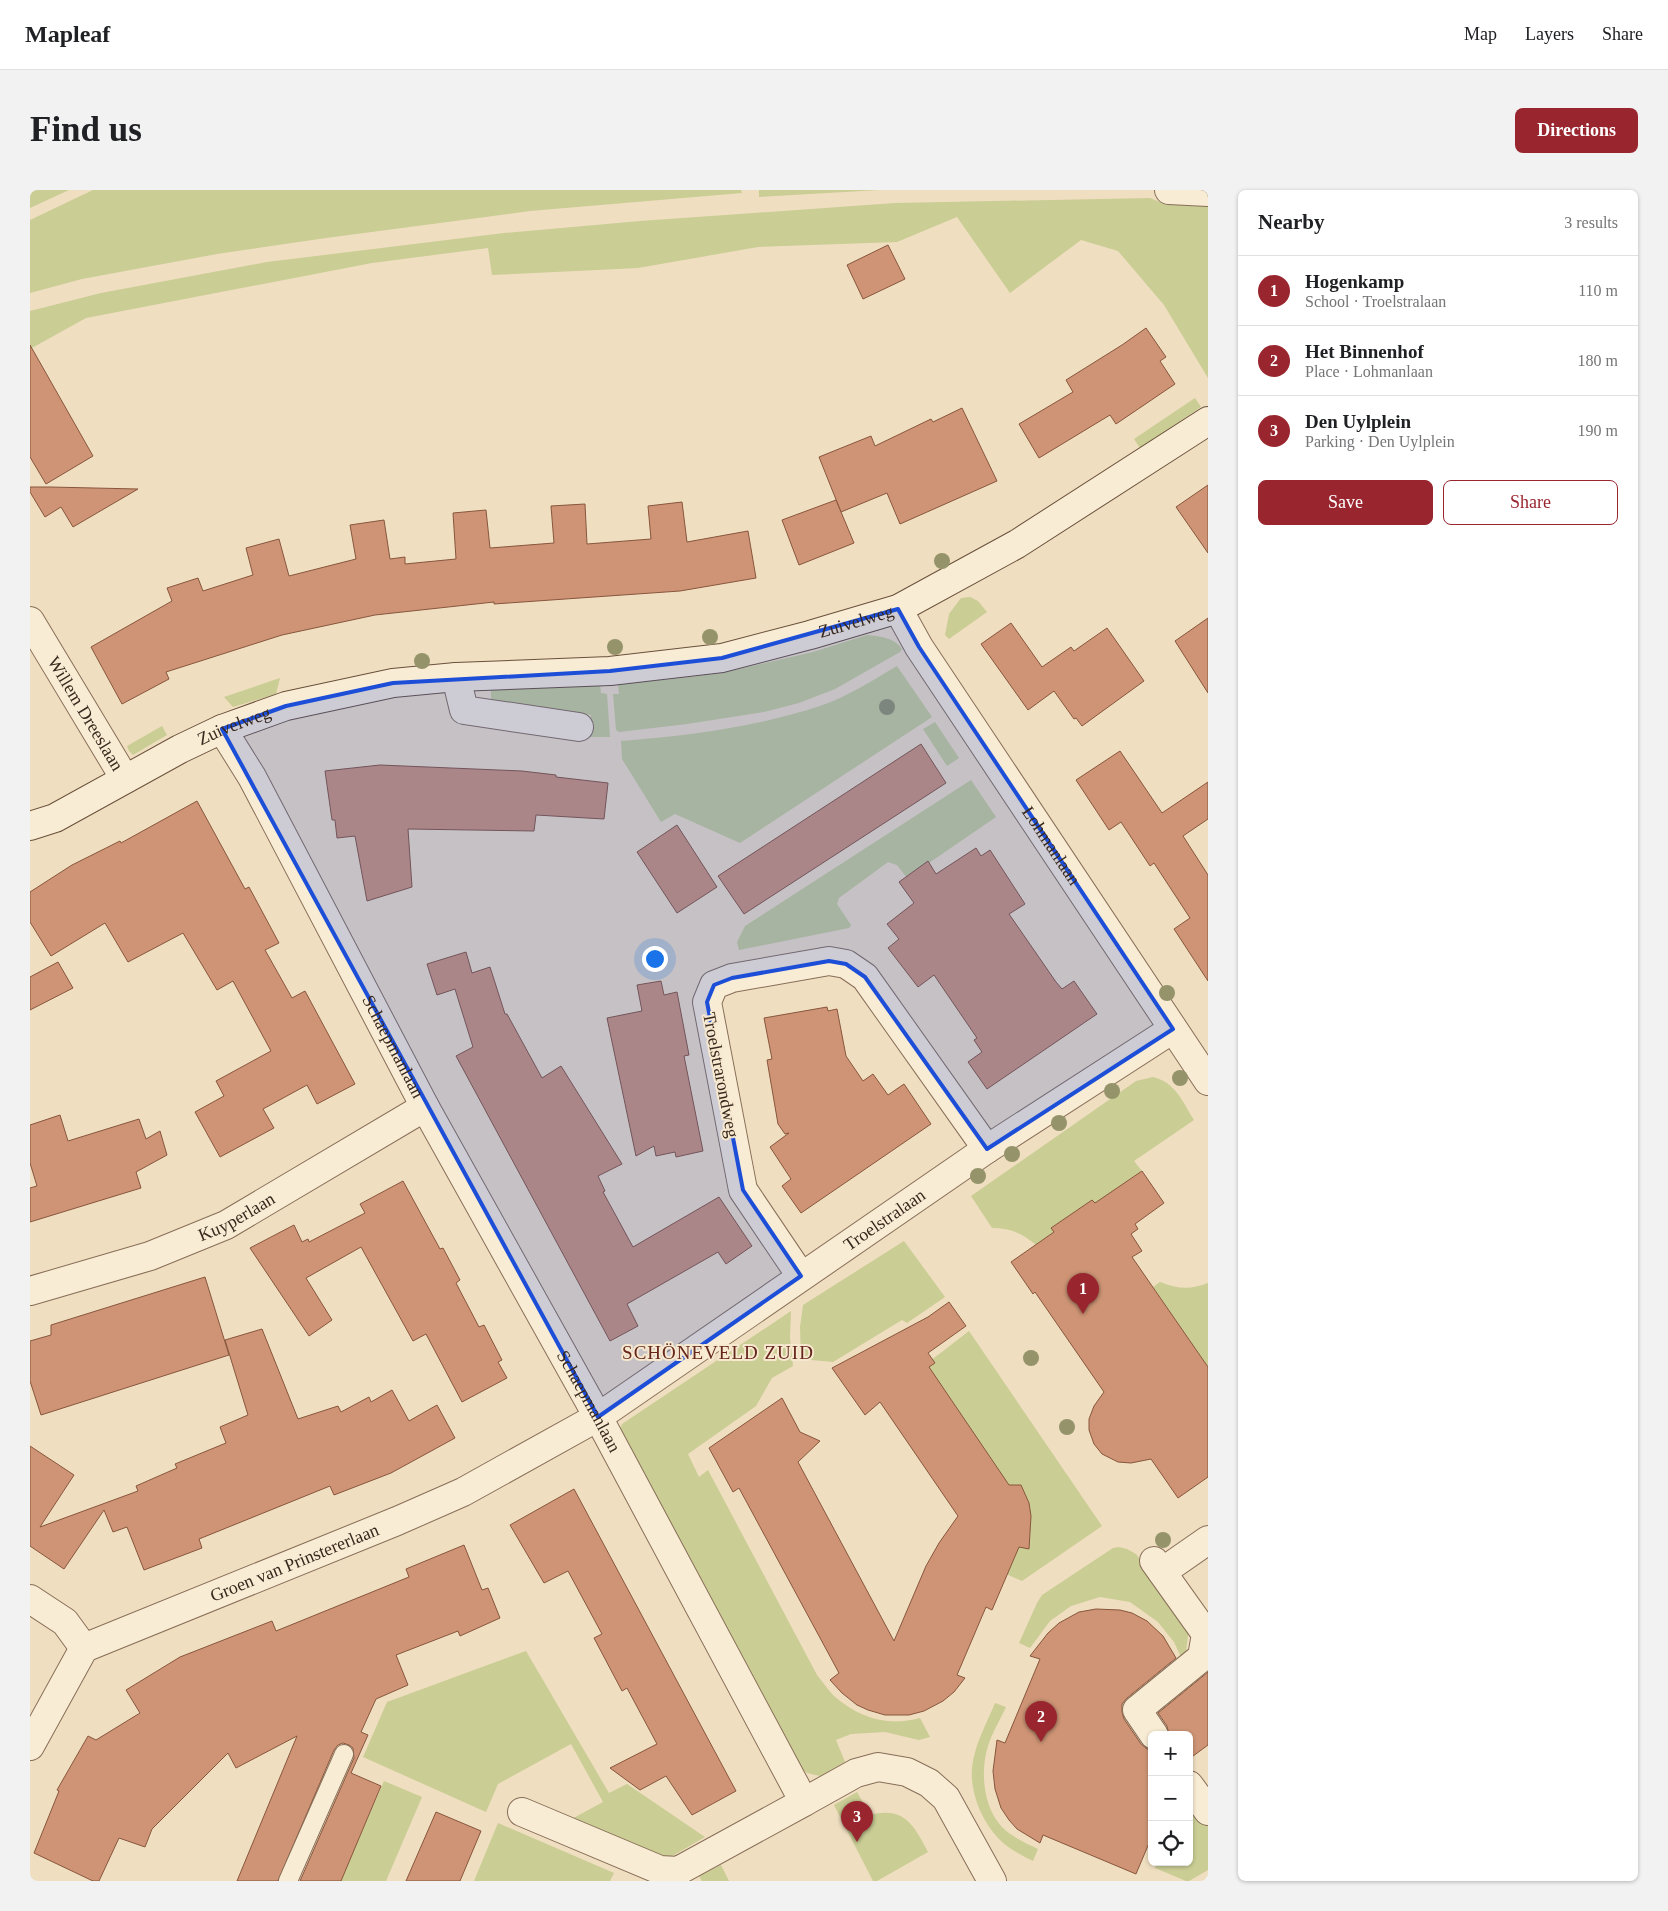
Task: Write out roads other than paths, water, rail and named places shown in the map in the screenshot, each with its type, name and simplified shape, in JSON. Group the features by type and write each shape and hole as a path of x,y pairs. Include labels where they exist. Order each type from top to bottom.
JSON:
{"street":[{"path":"1169,190 1208,192"},
{"name":"Zuivelweg","path":"30,826 55,818 180,749 222,729 286,706 393,682 456,677 610,671 722,658 898,609 1017,544 1208,421"},
{"name":"Lohmanlaan","path":"898,609 919,648 1208,1081"},
{"name":"Willem Dreeslaan","path":"30,621 125,779"},
{"path":"456,677 464,710 579,727"},
{"name":"Schaepmanlaan","path":"222,729 252,777 425,1107 598,1417 804,1802"},
{"name":"Troelstrarondweg","path":"801,1276 743,1190 708,1002 714,986 732,978 828,961 846,964 865,977 987,1149"},
{"name":"Troelstralaan","path":"598,1417 987,1149 1173,1029"},
{"name":"Kuyperlaan","path":"30,1291 150,1256 226,1225 425,1107"},
{"name":"Groen van Prinstererlaan","path":"84,1648 397,1521 463,1492 598,1417"},
{"path":"1151,1731 1137,1710 1202,1657 1206,1634 1158,1567 1208,1540"},
{"path":"30,1599 65,1622 84,1648 30,1746"},
{"path":"522,1812 660,1870 678,1871 856,1774 878,1767 907,1772 929,1783 946,1798 992,1881"},
{"path":"1193,1790 1208,1811"}],"lane":[{"path":"288,1881 344,1754"}],"place":[{"name":"Hogenkamp","path":"1083,1314"},
{"name":"Het Binnenhof","path":"1041,1742"},
{"name":"Den Uylplein","path":"857,1842"}],"district":[{"name":"SCHÖNEVELD ZUID","path":"718,1352"}]}
